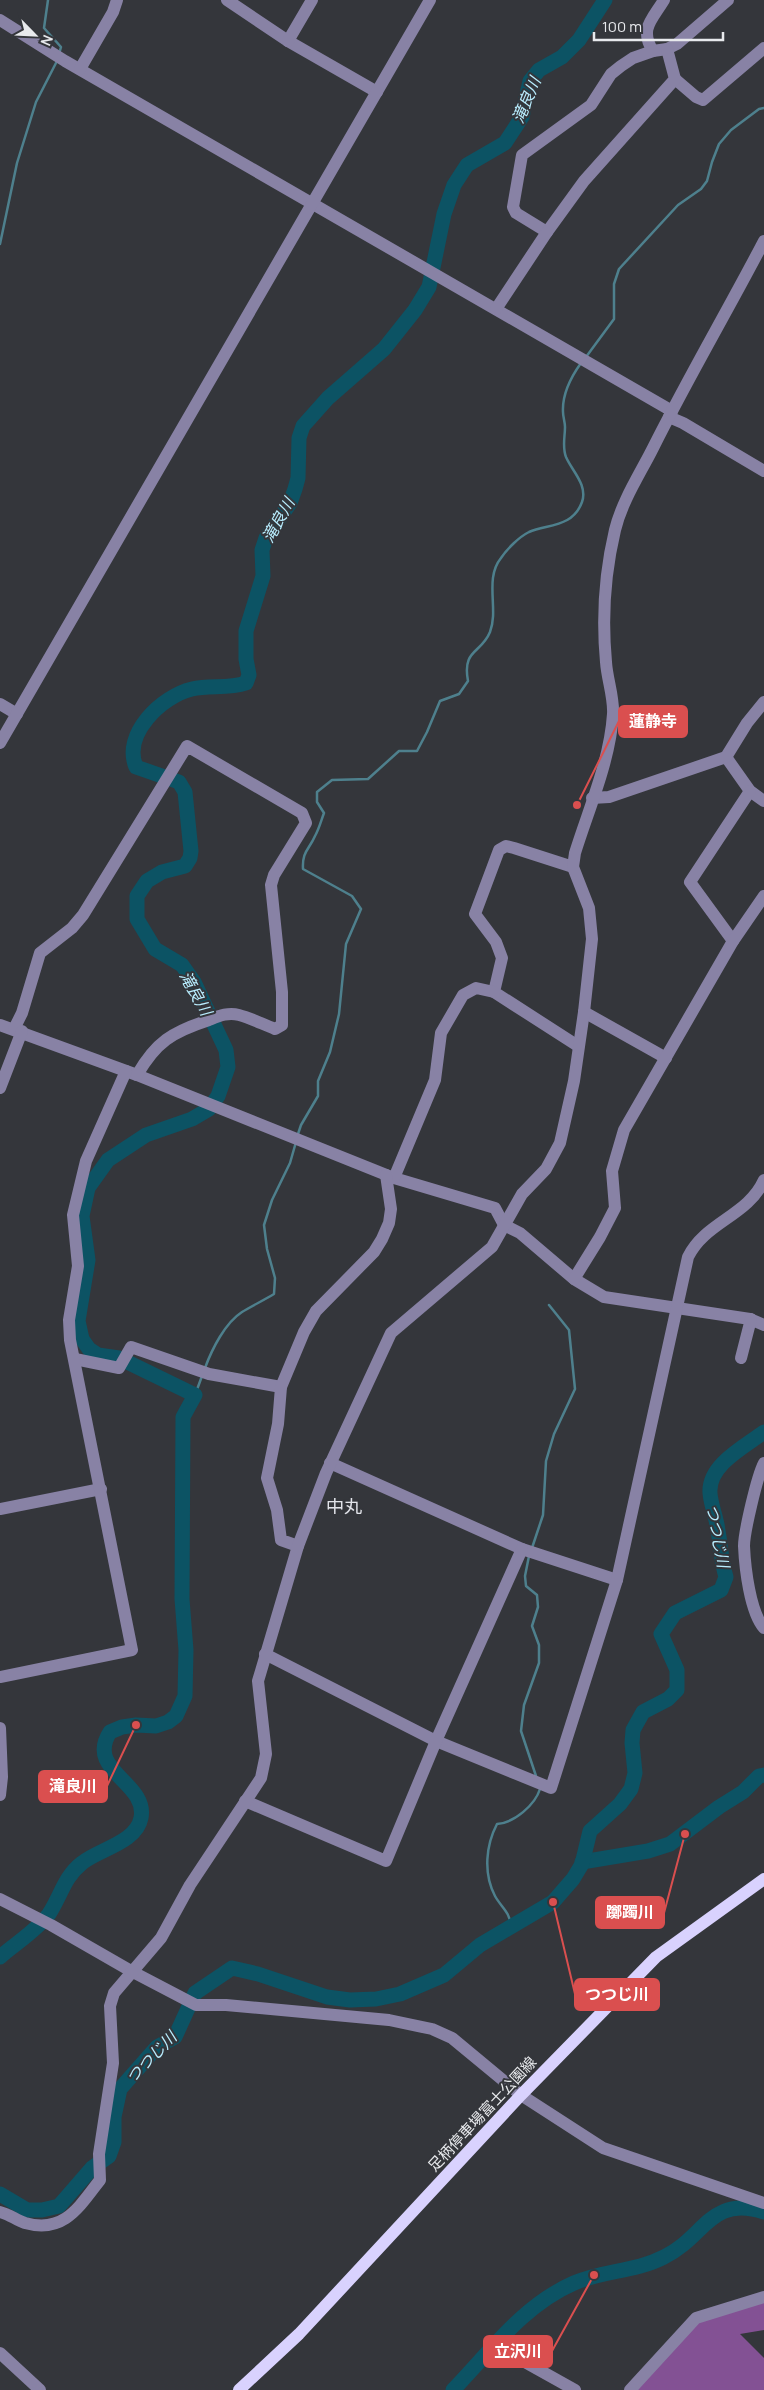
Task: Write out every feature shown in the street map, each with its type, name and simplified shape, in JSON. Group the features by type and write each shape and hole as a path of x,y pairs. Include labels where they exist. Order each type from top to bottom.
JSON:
{"main road":[{"name":"足柄停車場富士公園線","path":"239,2390 299,2334 521,2095 656,1957 764,1879"}],"street":[{"path":"80,69 113,12 117,0"},
{"path":"227,0 288,41 377,92"},
{"path":"288,41 312,0"},
{"path":"0,743 430,0"},
{"path":"653,51 646,40 646,30 664,0"},
{"path":"547,232 516,213 513,207 522,155 586,110 611,74 620,66 633,58 653,51 667,49 677,44 728,0"},
{"path":"0,20 65,61 584,359 683,423 764,471"},
{"path":"667,49 675,79 696,97 703,100 764,48"},
{"path":"496,309 547,232 584,181 675,79"},
{"path":"0,2212 35,2226 50,2225 65,2220 74,2214 100,2180 99,2154 113,2063 110,2006 114,1993 131,1971 162,1938 190,1885 261,1778 266,1754 258,1681 298,1546 330,1463 391,1333 492,1247 522,1194 550,1164 560,1143 574,1081 584,1012 592,926 589,908 573,867 575,853 611,735 613,715 606,662 605,620 610,555 615,528 622,508 670,414 764,241"},
{"path":"592,798 609,797 726,757 747,723 764,702"},
{"path":"0,704 17,714"},
{"path":"0,1088 40,953 72,928 83,915 187,746 302,813 306,823 274,875 271,885 282,992 282,1025 275,1030 239,1015 226,1014 196,1024 167,1038 132,1073 86,1161 73,1215 78,1266 69,1320 70,1340 132,1650 0,1677"},
{"path":"726,757 750,791 764,801"},
{"path":"733,941 690,882 750,791"},
{"path":"494,992 502,958 496,942 475,914 499,850 506,846 573,867"},
{"path":"574,1279 600,1237 615,1208 612,1172 624,1130 733,941 764,896"},
{"path":"298,1546 281,1540 277,1510 267,1478 278,1424 281,1388 304,1332 316,1311 374,1252 389,1224 391,1209 390,1176 428,1101 438,1063 441,1033 448,1020 463,994 476,988 494,992 578,1046"},
{"path":"584,1012 666,1058"},
{"path":"0,1025 132,1073 390,1176 495,1208 504,1225 520,1233 574,1279 604,1297 751,1319 764,1325"},
{"path":"265,1654 436,1741 551,1788 617,1580 688,1257 700,1238 745,1207 758,1193 764,1180"},
{"path":"741,1358 751,1319"},
{"path":"75,1359 118,1368 131,1347 202,1372 281,1388"},
{"path":"330,1463 522,1549 617,1580"},
{"path":"764,1464 754,1490 744,1545 754,1609 764,1628"},
{"path":"0,1509 101,1489"},
{"path":"245,1801 386,1861 436,1741 522,1549"},
{"path":"0,1728 2,1777 0,1795"},
{"path":"0,1899 196,2005 226,2004 389,2020 423,2027 452,2038 521,2095 603,2148 764,2203"},
{"path":"630,2390 696,2318 764,2297"},
{"path":"507,2352 575,2390"},
{"path":"0,2353 40,2390"}],"shaded area":[{"path":"764,2298 764,2330 740,2334 764,2358 764,2390 632,2390 691,2325"}],"waterway":[{"path":"48,0 44,28 61,47 59,54"},
{"name":"滝良川","path":"0,1957 44,1920 76,1868 89,1858 125,1840 138,1827 141,1818 141,1806 136,1795 111,1767 105,1757 104,1745 110,1732 122,1727 136,1725 156,1726 168,1722 176,1716 185,1696 186,1650 182,1599 183,1417 195,1395 119,1358 98,1355 89,1349 82,1339 78,1321 88,1260 82,1216 88,1188 108,1160 146,1135 192,1119 209,1109 218,1096 228,1067 226,1050 194,982 182,965 155,949 137,919 137,896 147,881 162,872 185,866 190,858 191,851 185,792 179,782 136,767 133,754 135,742 147,718 157,708 180,693 192,689 246,683 249,675 246,659 246,631 263,576 262,550 266,538 290,503 295,489 298,478 299,438 303,426 328,398 384,349 415,310 429,287 444,214 454,185 467,165 505,143 522,117 530,81 539,70 562,57 579,40 605,0"},
{"path":"0,244 17,163 36,102 57,61"},
{"path":"586,357 614,319 614,284 619,269 678,205 701,189 707,181 719,144 731,130 759,109 764,108"},
{"path":"298,1134 301,1125 318,1096 318,1081 330,1052 339,1014 346,944 361,909 352,896 303,869 305,854 324,813 317,802 317,792 332,780 368,779 399,751 417,751 440,701 459,694 468,681 467,671 470,657 490,632 493,614 493,575 501,558 525,534 567,520 578,510 582,502 583,490 565,453 563,405 568,386 581,363"},
{"path":"205,1368 215,1345 230,1323 242,1312 274,1294 275,1278 267,1249 264,1225 272,1200 290,1163 296,1142"},
{"path":"532,1548 543,1515 546,1461 554,1434 575,1389 569,1330 549,1305"},
{"path":"195,1395 202,1376"},
{"name":"つつじ川","path":"0,2194 27,2210 42,2210 59,2206 92,2168 109,2156 114,2142 114,2117 120,2089 157,2047 175,2037 195,1993 232,1968 258,1974 327,1997 350,2000 376,1999 400,1994 444,1975 480,1945 553,1902 573,1879 582,1864 590,1831 620,1804 631,1789 635,1773 632,1743 633,1730 643,1712 668,1699 677,1690 677,1670 661,1634 675,1613 721,1590 726,1577 710,1493 711,1483 715,1474 729,1458 764,1432"},
{"path":"529,1556 525,1576 526,1586 537,1595 538,1607 532,1626 539,1645 539,1663 524,1705 521,1731 536,1776"},
{"path":"582,1862 648,1851 670,1844 719,1807 743,1792 759,1776 764,1775"},
{"path":"511,1926 507,1913 491,1887 487,1869 488,1850 497,1824 517,1817 534,1801 540,1789"},
{"path":"453,2390 508,2330 556,2292 585,2279 642,2266 664,2257 678,2249 719,2213 731,2209 746,2208 764,2212"}],"place":[{"name":"蓮静寺","path":"577,805"},
{"name":"滝良川","path":"136,1725"},
{"name":"躑躅川","path":"685,1834"},
{"name":"つつじ川","path":"553,1902"},
{"name":"立沢川","path":"594,2275"}],"district":[{"name":"中丸","path":"344,1506"}]}
